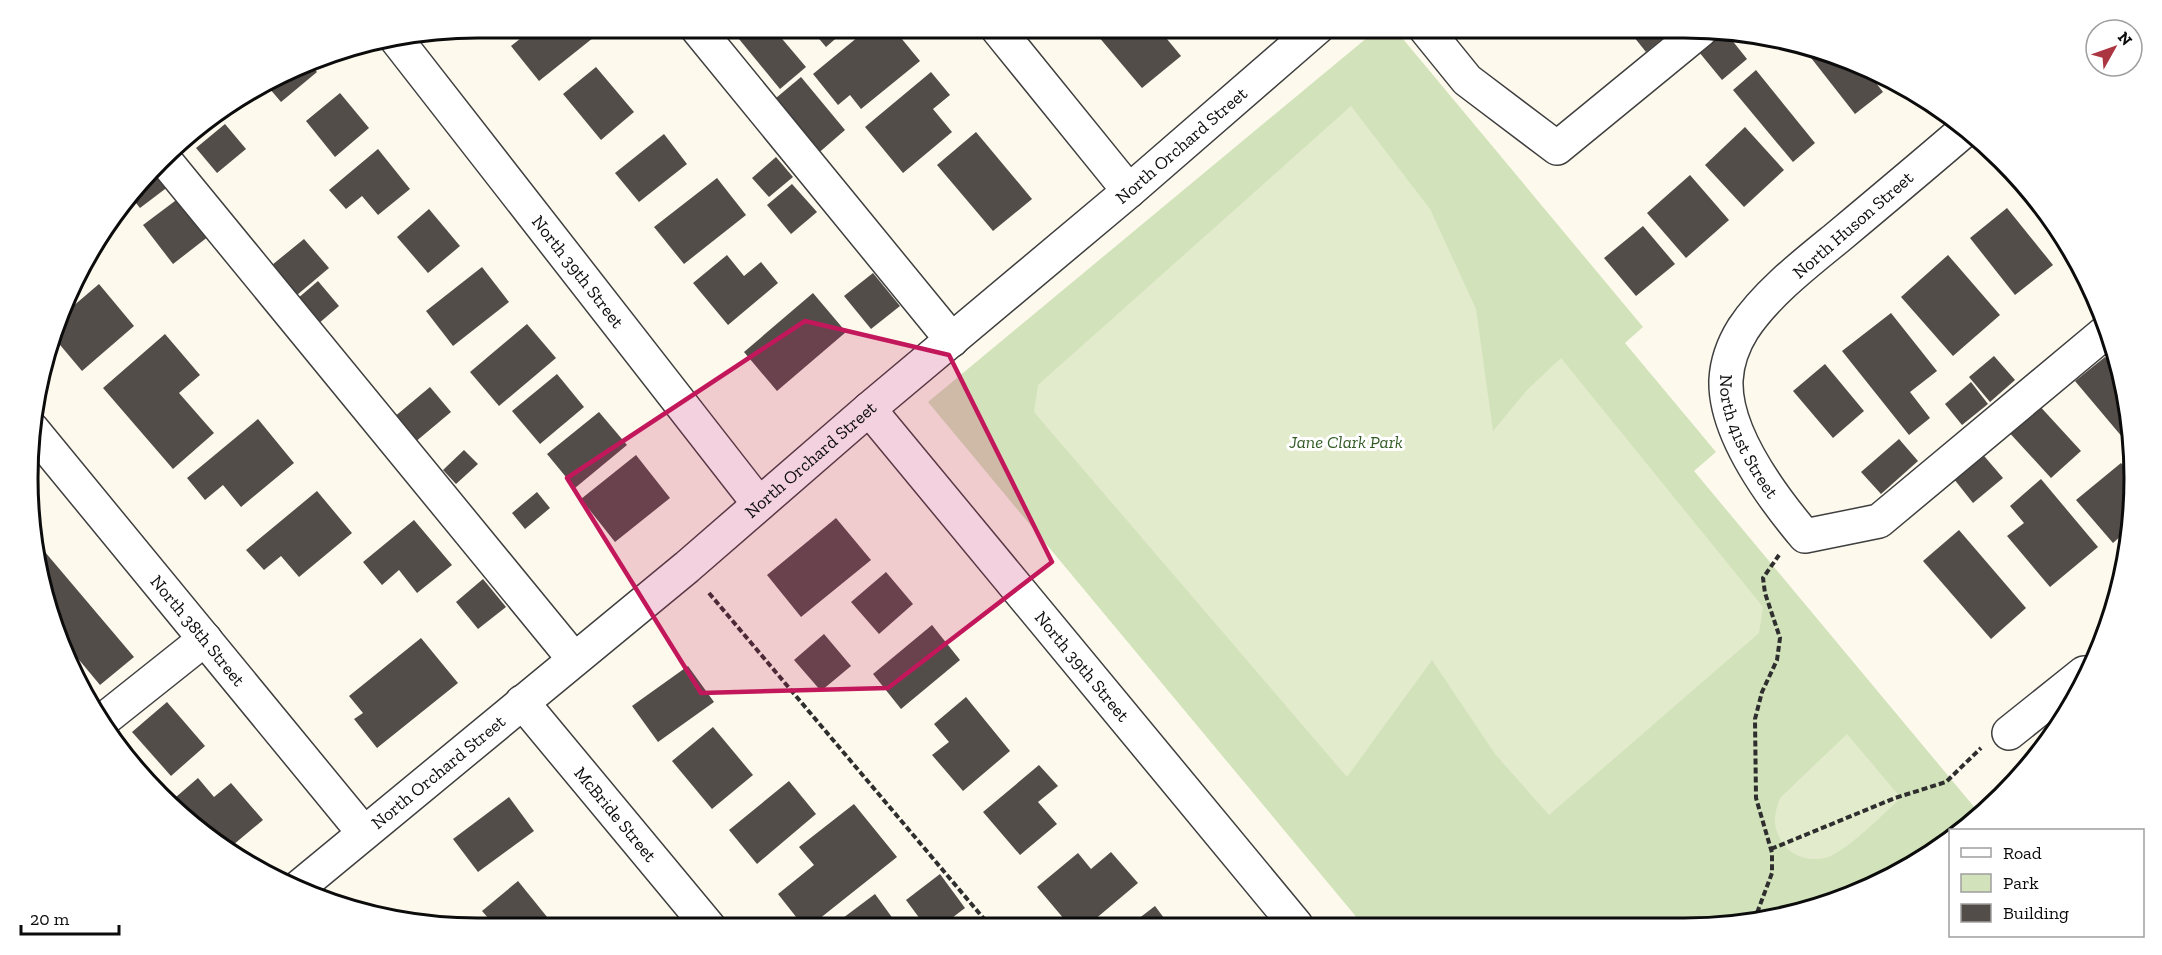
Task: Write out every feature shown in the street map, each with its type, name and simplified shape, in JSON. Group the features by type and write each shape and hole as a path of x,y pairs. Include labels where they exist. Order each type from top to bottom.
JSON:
{"street":[{"path":"705,38 952,340"},
{"path":"1005,38 1129,191"},
{"name":"North Orchard Street","path":"305,882 687,567 869,409 1129,191 1299,38"},
{"path":"1433,38 1467,80 1557,148 1691,38"},
{"name":"North 39th Street","path":"400,44 759,504"},
{"name":"North Huson Street","path":"1744,328 1806,263 1960,135"},
{"path":"168,164 574,659"},
{"name":"North 41st Street","path":"1744,328 1730,354 1726,383 1728,404 1752,462 1768,490 1801,531"},
{"path":"1801,531 1879,522 2101,336"},
{"name":"North 39th Street","path":"869,409 1289,918"},
{"name":"North 38th Street","path":"38,447 205,639 364,833"},
{"path":"108,716 205,639"},
{"path":"2009,733 2075,680"},
{"name":"McBride Street","path":"522,702 702,918"}],"path":[{"path":"1758,911 1772,873 1771,849 1756,798 1755,719 1762,693 1777,660 1780,638 1765,593 1763,578 1801,531"},
{"path":"687,567 983,918"},
{"path":"1771,849 1895,798 1946,782 1992,737 2009,733"}],"highlighted area":[{"path":"805,321 949,355 1052,562 888,688 701,693 567,478"}],"green space":[{"name":"Jane Clark Park","path":"1367,38 1402,38 1643,327 1625,343 1716,452 1694,471 1975,808 1952,827 1904,859 1853,884 1798,903 1742,914 1684,918 1357,918 928,402"},
{"path":"1351,106 1430,209 1476,309 1493,431 1527,390 1561,358 1763,607 1759,633 1549,815 1495,754 1432,660 1347,777 1034,412 1038,385"},
{"path":"1847,734 1901,798 1855,840 1836,853 1816,859 1799,856 1785,846 1776,829 1775,817 1780,798"}],"building":[{"path":"521,38 593,38 539,81 511,46"},
{"path":"781,38 806,67 780,89 739,39"},
{"path":"818,38 836,38 826,47"},
{"path":"857,38 901,38 920,61 861,109 850,95 838,105 813,74"},
{"path":"1100,38 1166,38 1181,56 1142,88"},
{"path":"1635,38 1663,38 1646,52"},
{"path":"1716,38 1732,40 1747,59 1722,80 1699,52"},
{"path":"1809,56 1875,81 1883,92 1855,114"},
{"path":"596,67 634,112 601,140 563,94"},
{"path":"315,69 317,72 281,102 270,89"},
{"path":"1756,70 1815,143 1793,162 1733,90"},
{"path":"931,72 950,95 933,109 952,132 903,173 865,127"},
{"path":"801,77 845,130 815,156 770,103"},
{"path":"340,93 369,128 335,157 306,121"},
{"path":"225,124 246,149 217,173 196,148"},
{"path":"1745,127 1784,170 1744,207 1705,165"},
{"path":"976,132 1032,199 993,231 937,165"},
{"path":"664,134 687,164 639,202 615,173"},
{"path":"378,149 410,189 378,215 362,196 346,209 329,190"},
{"path":"776,157 793,177 769,197 752,178"},
{"path":"159,173 169,186 140,208 135,202"},
{"path":"1690,175 1729,220 1686,258 1647,213"},
{"path":"717,178 746,215 684,264 654,227"},
{"path":"792,184 817,212 791,234 767,205"},
{"path":"179,198 209,236 173,264 143,225"},
{"path":"2007,208 2053,265 2015,295 1970,238"},
{"path":"429,209 460,246 428,273 397,237"},
{"path":"1643,226 1675,264 1636,296 1604,258"},
{"path":"304,239 329,268 297,295 272,265"},
{"path":"727,255 744,276 761,262 778,283 728,325 693,283"},
{"path":"1948,255 2000,315 1953,356 1901,297"},
{"path":"482,267 509,302 453,346 426,311"},
{"path":"873,273 900,306 871,329 844,296"},
{"path":"318,281 339,306 318,324 297,299"},
{"path":"99,284 134,326 82,371 59,343 72,307"},
{"path":"813,293 846,332 777,391 744,352"},
{"path":"1891,313 1937,371 1910,392 1930,418 1909,435 1842,351"},
{"path":"527,324 556,358 499,406 470,372"},
{"path":"165,334 200,375 179,393 214,433 173,469 103,388"},
{"path":"1994,356 2015,380 1990,402 1969,377"},
{"path":"2105,357 2110,364 2123,438 2075,381"},
{"path":"1825,364 1864,411 1833,438 1793,391"},
{"path":"557,374 584,407 540,444 512,411"},
{"path":"1971,382 1988,404 1962,425 1945,404"},
{"path":"430,387 451,412 414,443 393,418"},
{"path":"2036,402 2081,451 2051,478 2006,429"},
{"path":"599,412 627,445 575,488 547,454"},
{"path":"258,419 294,463 241,507 223,485 205,500 187,478"},
{"path":"1899,439 1918,461 1881,494 1861,472"},
{"path":"464,450 478,464 456,484 443,470"},
{"path":"1979,450 2003,478 1973,503 1950,474"},
{"path":"636,455 670,498 615,542 581,499"},
{"path":"2121,463 2124,466 2121,535 2113,543 2076,500"},
{"path":"2041,479 2098,547 2050,587 2007,536 2024,523 2010,506"},
{"path":"317,491 352,533 299,577 281,556 264,570 246,550"},
{"path":"537,492 550,508 525,529 512,513"},
{"path":"836,518 871,560 801,617 767,575"},
{"path":"414,520 452,565 417,593 399,570 382,585 363,562"},
{"path":"1959,530 2026,608 1991,639 1923,561"},
{"path":"44,553 134,657 100,685 75,655 71,646 52,591"},
{"path":"886,572 913,604 879,634 851,602"},
{"path":"483,579 506,607 478,629 456,602"},
{"path":"932,625 960,660 901,709 873,674"},
{"path":"824,634 851,666 821,691 794,660"},
{"path":"421,638 458,683 377,748 354,719 363,713 349,696"},
{"path":"688,666 714,702 658,742 632,706"},
{"path":"966,697 1010,751 963,791 932,755 949,742 934,724"},
{"path":"167,702 205,746 171,776 132,732"},
{"path":"713,727 753,775 712,809 672,761"},
{"path":"1039,765 1058,786 1038,802 1057,824 1020,855 983,812"},
{"path":"198,778 214,797 231,783 263,820 234,844 175,797"},
{"path":"789,781 816,814 757,864 729,830"},
{"path":"509,797 534,831 478,872 453,839"},
{"path":"854,804 897,857 820,918 797,918 778,894 814,865 799,847"},
{"path":"1111,852 1138,883 1096,918 1063,918 1037,887 1078,853 1091,869"},
{"path":"940,874 965,908 952,918 919,918 906,900"},
{"path":"518,881 548,918 488,918 482,911"},
{"path":"875,894 892,918 843,918"},
{"path":"1155,906 1164,918 1139,918"}]}
